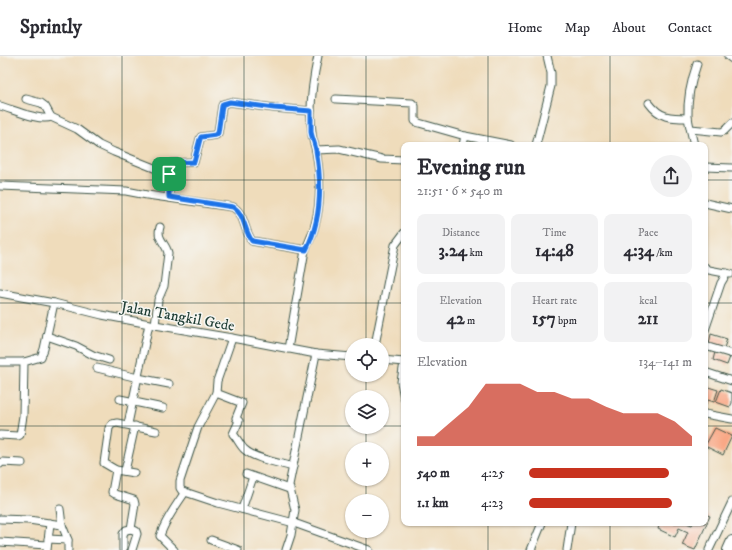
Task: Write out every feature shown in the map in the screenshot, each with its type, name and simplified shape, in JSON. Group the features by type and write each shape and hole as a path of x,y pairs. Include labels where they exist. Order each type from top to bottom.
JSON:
{"street":[{"path":"288,349 306,250 316,220 320,192 316,150 312,133 311,111 318,56"},
{"path":"537,142 551,86 551,73 546,56"},
{"path":"728,56 732,59"},
{"path":"693,142 688,118 691,82 697,64"},
{"path":"26,99 41,103 45,106 51,117"},
{"path":"336,99 412,103 415,106 415,122 492,142"},
{"path":"169,197 169,166 171,163 194,162 201,137 216,135 218,133 222,106 226,103 230,102 311,111"},
{"path":"649,103 654,110 666,117 688,118"},
{"path":"0,106 37,117 51,117 76,129 114,152 169,174"},
{"path":"691,129 721,132 724,131 732,122"},
{"path":"464,142 465,136"},
{"path":"316,150 339,149 382,159 401,160"},
{"path":"708,166 732,168"},
{"path":"0,186 121,190 142,195 169,197 233,207 237,209 249,238 252,241 306,250"},
{"path":"708,204 732,209"},
{"path":"125,471 131,425 132,402 158,300 164,286 168,250 160,238 158,231 160,227"},
{"path":"376,338 395,245 401,237"},
{"path":"708,269 730,274"},
{"path":"708,317 721,282 730,274"},
{"name":"Jalan Tangkil Gede","path":"0,293 54,303 102,315 316,354 345,356"},
{"path":"0,362 24,362 41,357 54,303"},
{"path":"47,336 109,360"},
{"path":"232,338 217,381 216,393 198,427 180,481 180,488 185,492 294,523 369,550"},
{"path":"708,347 732,354"},
{"path":"286,550 294,523 295,510 294,500 289,489 316,354"},
{"path":"389,361 401,362"},
{"path":"0,435 18,436 22,432 24,362"},
{"path":"97,368 169,384"},
{"path":"708,373 732,381"},
{"path":"216,393 242,403 236,418 239,421 232,433 237,438 244,450 260,458 293,467"},
{"path":"120,399 163,408"},
{"path":"708,415 732,419"},
{"path":"134,473 116,470 106,465 104,460 109,428 112,424 117,423 156,431"},
{"path":"0,464 2,462 22,463"},
{"path":"116,470 112,492 134,500 135,504 131,529"},
{"path":"242,509 249,476 289,489"},
{"path":"174,550 160,536 162,528 185,492"},
{"path":"709,550 732,502"},
{"path":"60,509 62,525 68,540 68,550"},
{"path":"5,517 29,517 62,525"},
{"path":"47,545 50,523"},
{"path":"531,550 541,526"},
{"path":"567,550 571,526"},
{"path":"123,550 123,534 126,530 131,529 136,531 137,534 132,550"},
{"path":"0,542 47,545 68,540"},
{"path":"211,540 233,549"},
{"path":"728,550 732,541"}],"building":[{"path":"711,334 727,339 724,348 709,344"},
{"path":"715,352 730,357 727,365 713,360"},
{"path":"708,387 718,390 714,402 708,400"},
{"path":"721,389 732,393 732,403 730,407 716,402"},
{"path":"715,428 732,436 723,455 708,448 708,441"},
{"path":"659,526 706,526 695,550 682,545 688,532 679,528 675,537 658,529"}],"route":[{"path":"230,102 264,107 311,111 312,133 316,150 320,192 316,220 306,250 252,241 249,238 237,209 233,207 169,197 169,174 169,166 171,163 192,163 196,161 197,149 201,137 216,135 218,133 223,104 230,102"}]}
